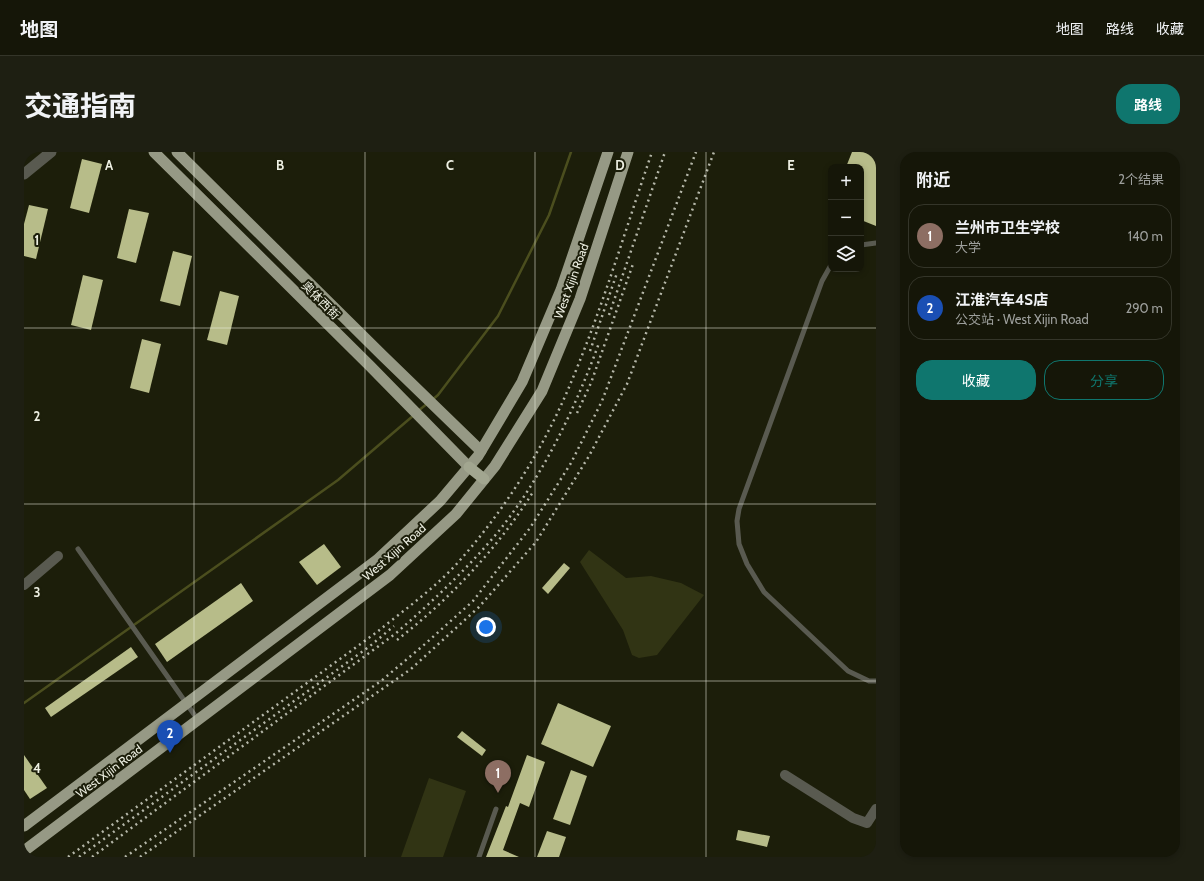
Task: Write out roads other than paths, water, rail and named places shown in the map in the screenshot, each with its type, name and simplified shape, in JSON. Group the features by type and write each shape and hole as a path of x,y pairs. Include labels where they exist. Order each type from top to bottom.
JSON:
{"highway":[{"path":"469,467 484,479"}],"main road":[{"name":"奥体西街","path":"154,152 370,366 469,467"},
{"name":"奥体西街","path":"177,152 481,451"},
{"name":"West Xijin Road","path":"24,826 377,560 440,502 481,451 525,375 561,290 608,152"},
{"name":"West Xijin Road","path":"24,851 390,575 456,514 495,466 542,391 580,299 628,152"}],"street":[{"path":"24,174 51,152"},
{"path":"24,585 58,556"},
{"path":"786,775 853,818 867,824 876,809"}],"lane":[{"path":"864,244 876,243"},
{"path":"828,270 822,280 739,509 737,521 739,544 747,564 764,592 848,671 869,681 876,681"},
{"path":"78,549 198,720"},
{"path":"479,857 496,809"}],"waterway":[{"path":"432,400 438,395 498,316 549,215 571,152"},
{"path":"418,411 428,403"},
{"path":"24,703 338,480 414,415"}],"railway":[{"path":"68,857 377,632 442,579 478,539 524,474 538,451 562,404 594,324 652,152"},
{"path":"609,315 665,152"},
{"path":"125,857 381,681 473,601 530,528 571,463 602,401 696,152"},
{"path":"140,857 411,669 479,607 536,542 589,456 627,384 714,152"},
{"path":"577,413 591,383 633,264"},
{"path":"590,351 617,273"},
{"path":"92,857 395,634 462,572 498,532 514,511 543,465 568,417 590,368 599,343"},
{"path":"397,640 436,607 472,572 489,553 533,492"},
{"path":"79,857 370,646 394,626"}],"place":[{"name":"江淮汽车4S店","path":"170,753"},
{"name":"兰州市卫生学校","path":"498,793"}]}
